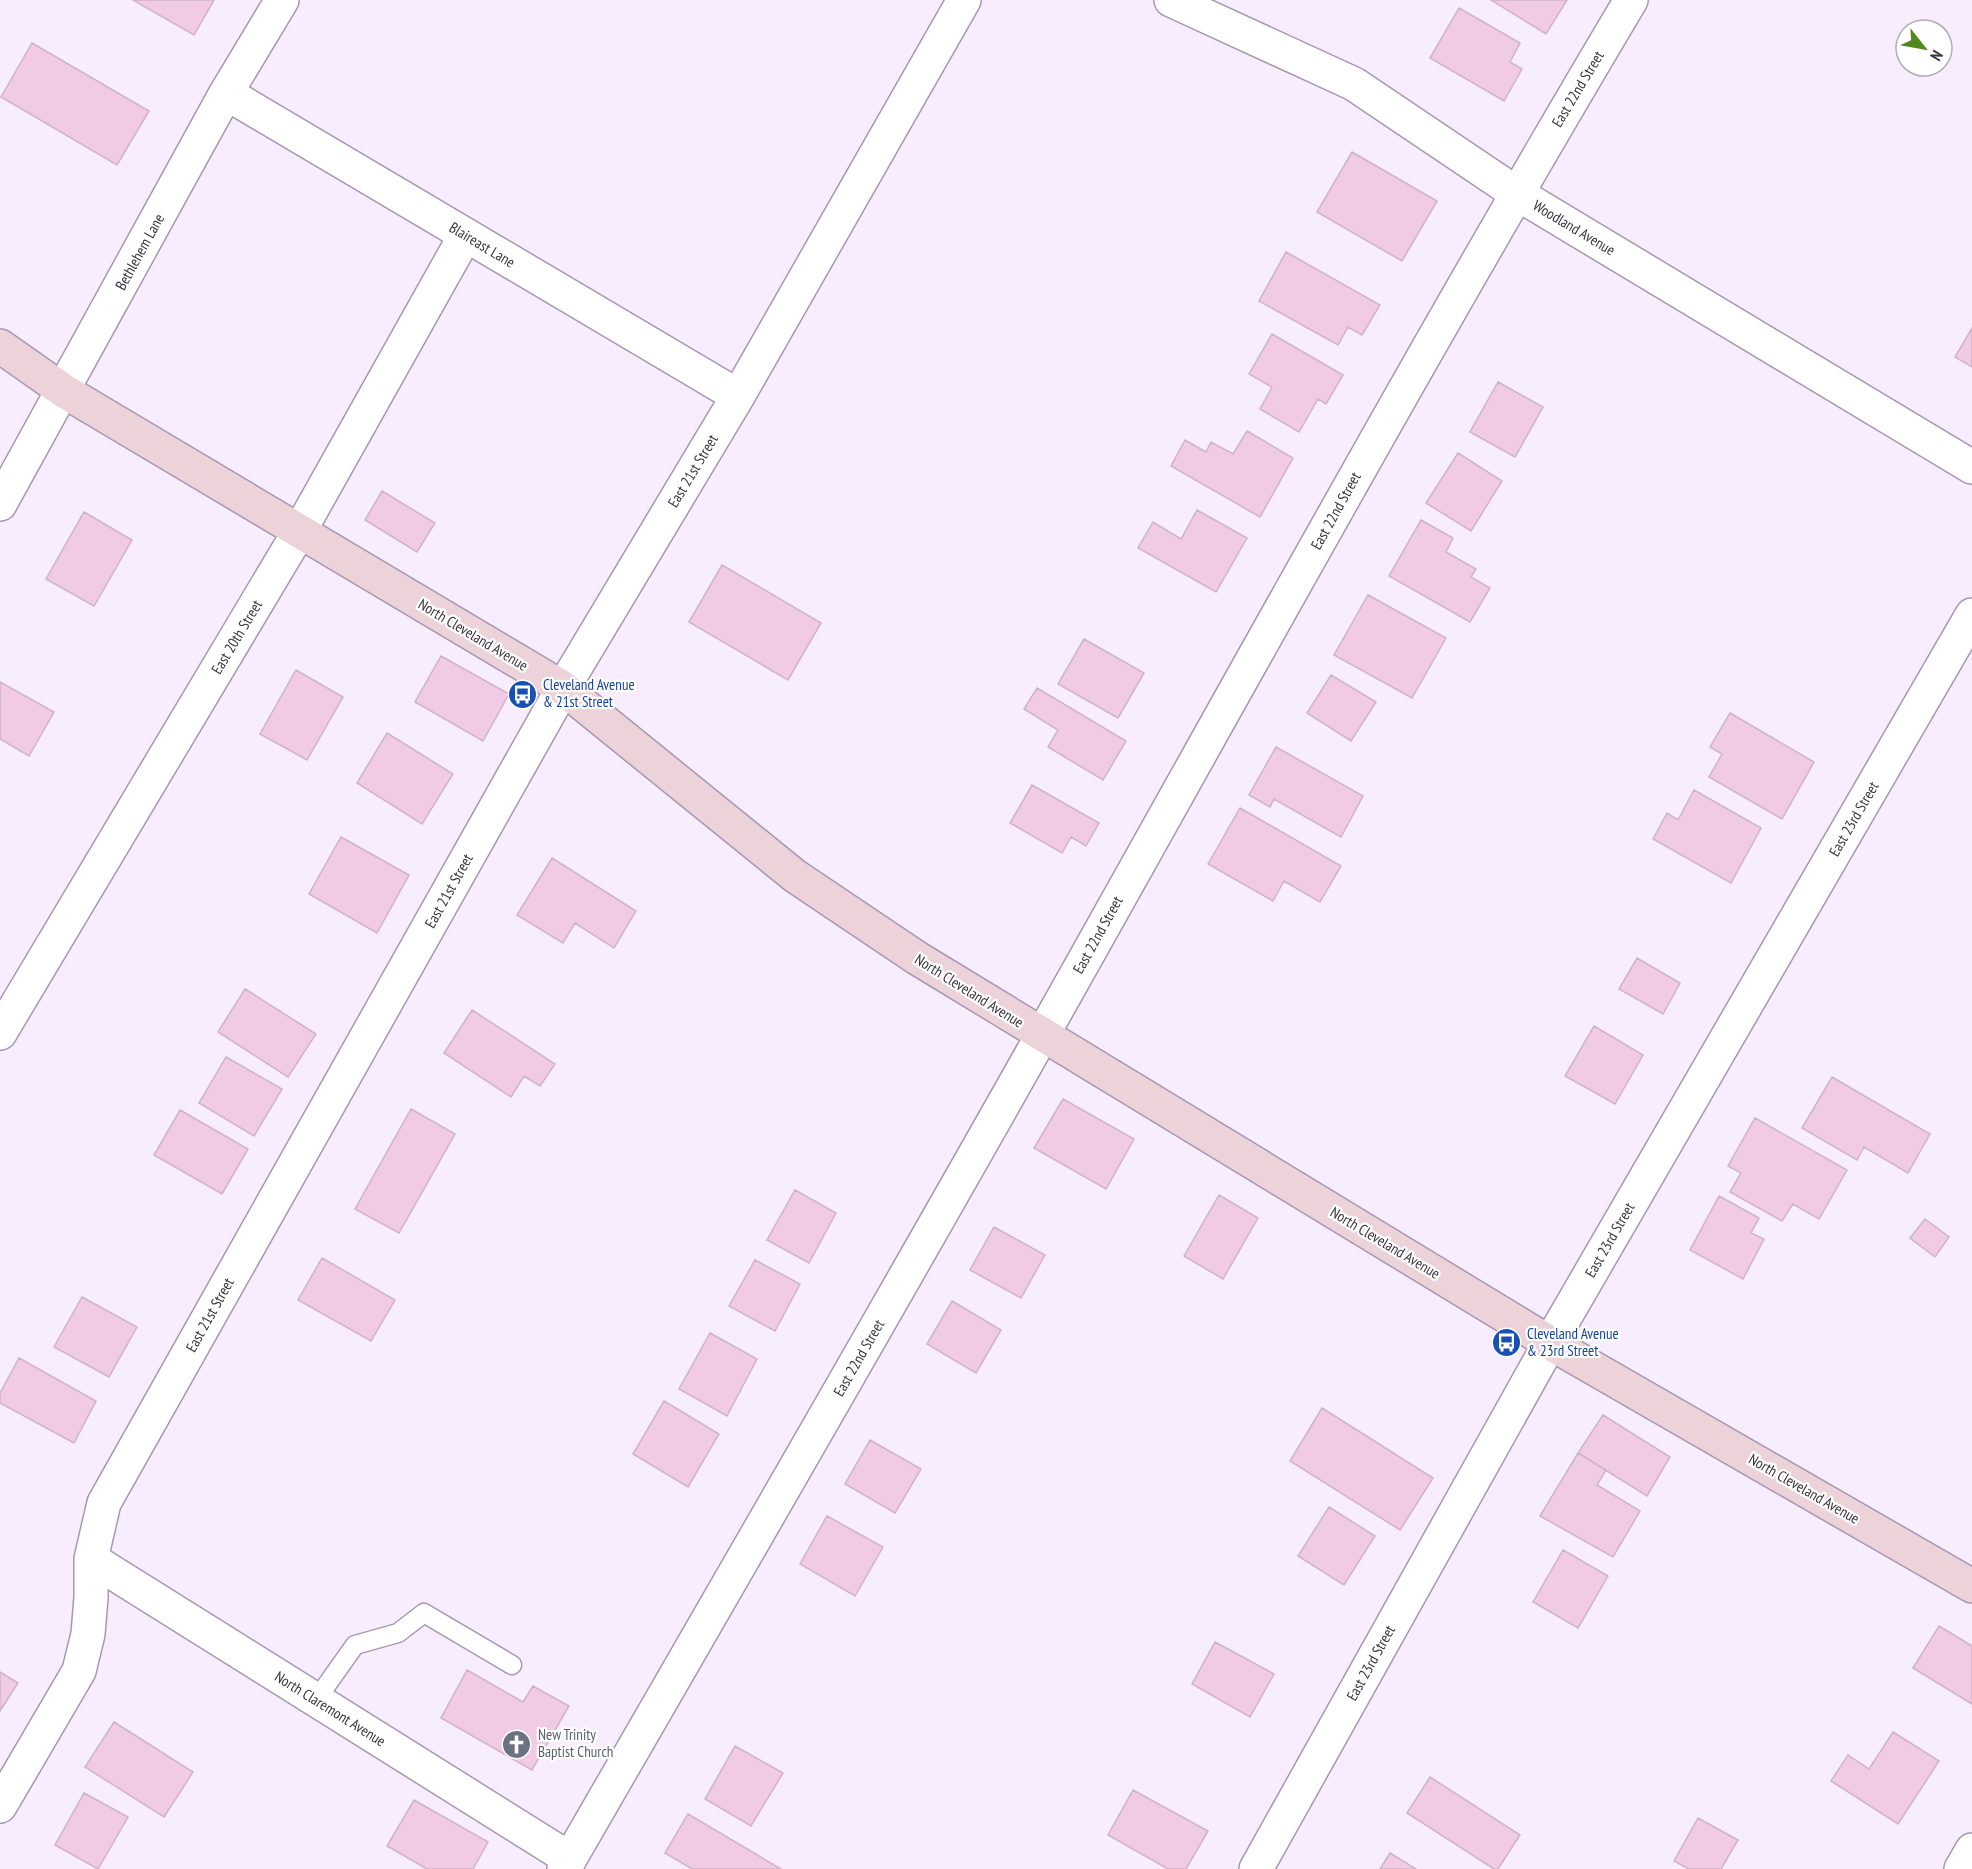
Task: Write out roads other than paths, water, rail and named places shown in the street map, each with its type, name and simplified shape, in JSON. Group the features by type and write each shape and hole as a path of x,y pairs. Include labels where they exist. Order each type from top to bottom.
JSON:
{"street":[{"name":"Bethlehem Lane","path":"0,504 226,93 282,0"},
{"name":"East 21st Street","path":"4,1791 79,1671 88,1634 91,1559 104,1503 564,688 738,396 964,0"},
{"name":"Woodland Avenue","path":"1171,0 1354,84 1516,193 1972,467"},
{"name":"East 22nd Street","path":"567,1864 755,1541 1516,193 1631,0"},
{"name":"Blaireast Lane","path":"226,93 738,396"},
{"name":"East 20th Street","path":"0,1033 299,532 465,236"},
{"name":"North Cleveland Avenue","path":"0,346 64,391 564,688 795,876 917,958 1550,1343 1972,1586"},
{"name":"East 23rd Street","path":"1256,1869 1550,1343 1972,615"},
{"name":"North Claremont Avenue","path":"91,1559 316,1700 567,1864"},
{"path":"1961,1869 1972,1850"}],"lane":[{"path":"316,1700 355,1645 398,1633 424,1613 512,1665"}],"place":[{"name":"Cleveland Avenue & 21st Street","path":"522,694"},
{"name":"Cleveland Avenue & 23rd Street","path":"1506,1343"},
{"name":"New Trinity Baptist Church","path":"517,1744"}]}
